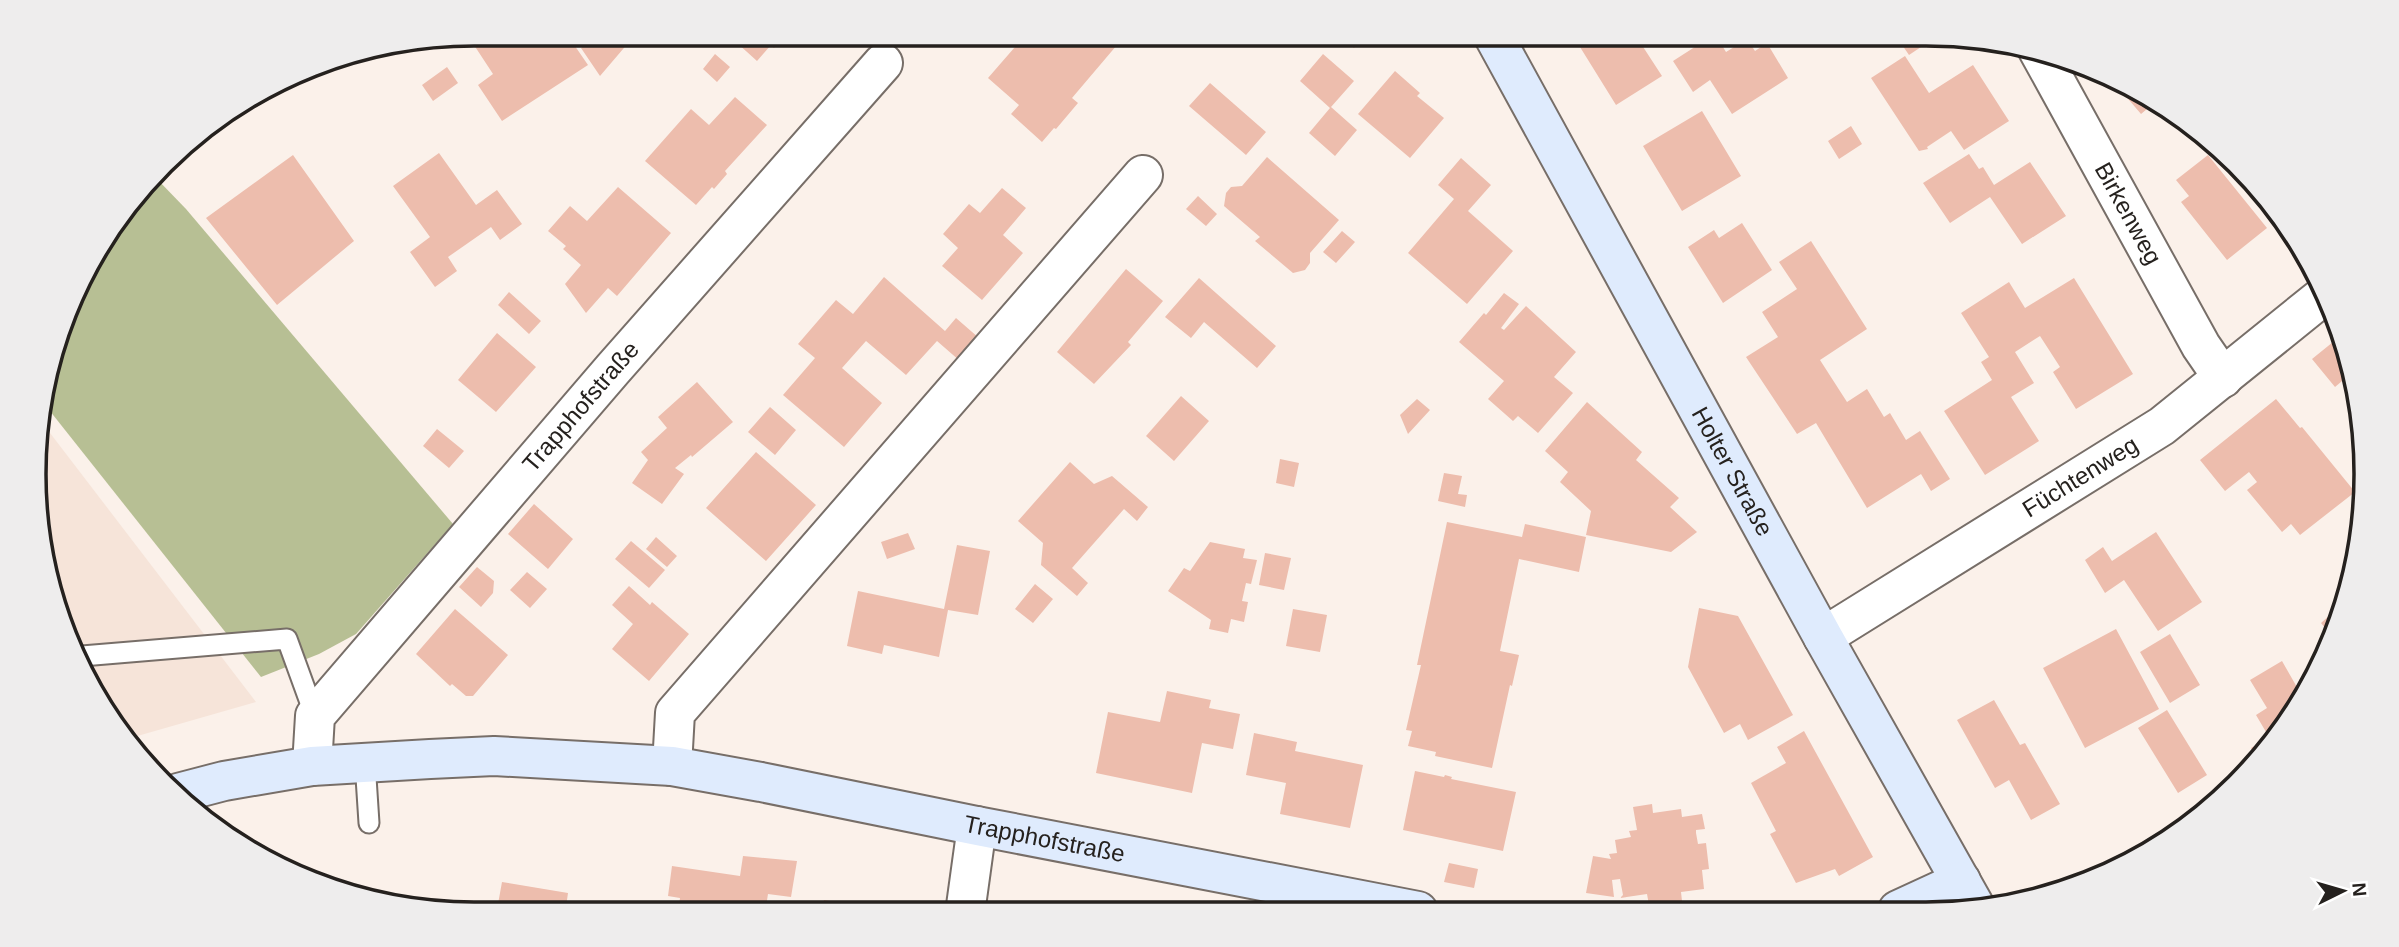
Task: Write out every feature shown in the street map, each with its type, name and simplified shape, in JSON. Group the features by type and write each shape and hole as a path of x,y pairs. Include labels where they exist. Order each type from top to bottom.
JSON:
{"street":[{"name":"Holter Straße","path":"1499,46 1822,637 1969,895"},
{"name":"Birkenweg","path":"2045,63 2201,346 2223,379"},
{"name":"Trapphofstraße","path":"316,716 613,369 883,64"},
{"path":"672,766 675,713 1143,175"},
{"name":"Füchtenweg","path":"1822,637 2162,426 2317,302"},
{"path":"312,766 316,716"},
{"name":"Trapphofstraße","path":"187,791 224,781 312,766 494,755 672,766 1371,902"},
{"path":"966,902 977,826"},
{"path":"1938,902 1969,895"}],"lane":[{"path":"87,656 287,639 316,716"},
{"path":"365,762 369,823"}],"shaded area":[{"path":"48,430 256,702 136,736 134,734 103,688 90,663 68,611 60,584 46,501"}],"green space":[{"path":"160,182 186,209 453,524 356,634 319,654 261,677 50,411 68,336 90,284 118,236"}],"building":[{"path":"475,46 575,46 588,65 502,121 478,85 493,74"},
{"path":"584,46 626,46 600,76 581,48"},
{"path":"740,46 770,46 757,61"},
{"path":"1016,46 1116,46 1072,98 1078,103 1042,142 1011,114 1019,105 988,78"},
{"path":"1642,46 1662,76 1616,105 1580,47"},
{"path":"1696,46 1722,46 1726,52 1736,46 1752,46 1755,51 1762,46 1769,46 1788,78 1732,114 1710,80 1693,92 1673,61"},
{"path":"1903,46 1922,46 1909,55"},
{"path":"715,54 730,67 717,82 703,69"},
{"path":"1323,54 1354,81 1331,107 1357,130 1335,156 1309,133 1330,108 1300,81"},
{"path":"1905,56 1929,93 1973,65 2009,121 1964,150 1951,131 1927,147 1928,149 1919,151 1871,78"},
{"path":"447,67 458,83 433,101 422,85"},
{"path":"1395,71 1420,93 1417,96 1444,118 1410,158 1358,114"},
{"path":"1210,83 1266,132 1246,155 1189,106"},
{"path":"2125,95 2148,108 2141,114"},
{"path":"735,97 767,125 725,171 727,174 714,189 712,187 696,205 645,161 691,109 709,125"},
{"path":"1702,111 1741,176 1682,211 1643,146"},
{"path":"1851,126 1862,144 1839,159 1828,141"},
{"path":"439,153 476,205 497,190 522,224 500,240 491,227 448,257 457,271 435,287 410,252 430,237 393,186"},
{"path":"1969,154 1979,169 1983,167 1994,185 2030,162 2066,216 2022,244 1990,197 1950,223 1923,183"},
{"path":"293,155 354,241 277,305 206,218"},
{"path":"2208,155 2267,228 2227,260 2181,202 2189,196 2176,180"},
{"path":"1267,157 1339,220 1310,253 1310,263 1305,270 1293,273 1255,241 1260,237 1224,206 1226,193 1231,187 1242,186"},
{"path":"1461,158 1491,185 1468,211 1513,251 1467,304 1408,253 1454,199 1438,185"},
{"path":"618,187 671,233 617,296 608,288 586,313 565,284 581,265 563,249 566,246 548,231 570,206 587,221"},
{"path":"1002,188 1026,208 1003,235 1023,253 982,300 942,266 958,248 943,234 969,204 980,213"},
{"path":"1198,196 1217,214 1206,226 1186,209"},
{"path":"1742,223 1772,270 1723,303 1688,247 1714,230 1719,238"},
{"path":"1342,231 1355,242 1336,263 1323,252"},
{"path":"1811,241 1867,329 1820,360 1847,402 1867,389 1884,417 1890,413 1906,440 1920,431 1950,479 1931,491 1921,474 1867,508 1816,423 1797,434 1746,357 1778,337 1762,312 1797,289 1779,262"},
{"path":"1126,269 1163,301 1128,342 1131,345 1094,384 1057,352"},
{"path":"884,277 945,331 956,318 979,338 960,361 937,341 906,375 866,341 842,368 882,403 844,447 783,395 815,358 798,344 836,300 853,314"},
{"path":"1199,278 1276,346 1257,368 1204,322 1191,338 1165,317"},
{"path":"2074,278 2133,374 2076,409 2053,372 2060,367 2040,336 2015,352 2034,383 2011,397 2039,441 1985,475 1944,411 1992,380 1981,362 1989,357 1961,313 2009,282 2025,308"},
{"path":"509,292 541,321 529,334 498,305"},
{"path":"1504,293 1519,304 1501,328 1504,330 1526,306 1576,352 1554,377 1573,393 1538,433 1518,416 1513,421 1488,399 1504,381 1459,342"},
{"path":"497,333 536,367 496,412 458,380"},
{"path":"2333,342 2343,380 2335,387 2312,359"},
{"path":"697,382 733,422 675,468 684,474 662,504 632,483 648,460 641,452 667,428 658,417"},
{"path":"1181,396 1209,421 1174,461 1146,436"},
{"path":"1417,399 1430,410 1408,434 1400,415"},
{"path":"2276,399 2353,490 2353,494 2300,535 2291,524 2282,532 2247,490 2257,482 2249,472 2225,491 2200,460"},
{"path":"1587,402 1642,452 1636,460 1679,498 1670,507 1697,532 1671,552 1586,535 1591,511 1560,482 1568,472 1545,451"},
{"path":"770,407 796,430 775,455 748,432"},
{"path":"437,429 464,451 449,468 423,446"},
{"path":"756,452 816,505 766,561 706,508"},
{"path":"1280,459 1299,463 1294,487 1276,483"},
{"path":"1070,462 1094,484 1112,476 1148,507 1137,521 1124,509 1072,568 1088,583 1077,596 1041,565 1043,543 1018,521"},
{"path":"1444,473 1462,476 1458,494 1467,495 1465,507 1438,501"},
{"path":"534,504 573,539 548,569 508,534"},
{"path":"1447,522 1522,537 1525,524 1586,537 1579,572 1519,559 1500,651 1519,655 1492,768 1435,756 1436,752 1408,746 1412,731 1406,730 1421,665 1417,665"},
{"path":"2156,532 2202,602 2158,631 2124,580 2105,593 2085,560 2103,547 2112,561"},
{"path":"908,533 915,549 887,559 881,542"},
{"path":"656,537 677,556 667,567 646,549"},
{"path":"631,541 665,570 649,588 615,559"},
{"path":"1210,542 1245,549 1243,558 1257,560 1251,584 1246,583 1242,601 1248,602 1244,622 1231,619 1228,633 1209,629 1211,620 1168,591 1184,568 1190,571"},
{"path":"957,545 990,551 978,615 948,610 939,657 884,645 882,654 847,646 858,591 944,609"},
{"path":"1265,553 1291,558 1284,590 1259,585"},
{"path":"477,567 494,581 493,593 481,607 459,587"},
{"path":"527,572 547,589 530,608 510,590"},
{"path":"1035,584 1053,599 1033,623 1015,609"},
{"path":"629,586 689,634 649,681 612,649 633,624 612,605"},
{"path":"1699,608 1738,616 1793,715 1748,740 1740,724 1724,733 1688,667"},
{"path":"455,609 508,655 473,696 466,696 452,684 450,686 416,654"},
{"path":"1293,609 1327,615 1320,652 1286,646"},
{"path":"2329,616 2325,627 2321,623"},
{"path":"2116,629 2159,709 2085,748 2043,668"},
{"path":"2170,634 2200,685 2170,703 2140,652"},
{"path":"2282,661 2297,687 2266,732 2256,715 2267,708 2250,680"},
{"path":"1167,691 1211,700 1209,708 1240,714 1233,749 1202,743 1192,793 1096,773 1108,712 1160,722"},
{"path":"1994,700 2020,745 2025,743 2060,804 2031,820 2009,780 1995,788 1957,720"},
{"path":"2167,710 2207,775 2178,793 2138,728"},
{"path":"1804,731 1873,857 1839,876 1835,869 1796,883 1770,834 1776,831 1751,783 1786,763 1777,747"},
{"path":"1254,733 1297,742 1295,751 1363,765 1350,828 1280,814 1286,783 1246,775"},
{"path":"1415,771 1444,777 1445,775 1452,777 1451,779 1516,792 1503,851 1403,830"},
{"path":"1652,804 1653,813 1681,809 1682,817 1702,814 1705,829 1696,830 1696,833 1698,844 1706,843 1709,869 1702,870 1704,889 1681,892 1682,902 1648,902 1647,894 1620,898 1623,895 1620,879 1612,880 1614,897 1586,893 1593,856 1611,859 1609,854 1617,853 1615,840 1631,837 1629,831 1637,830 1633,807"},
{"path":"743,856 797,861 791,897 768,894 767,902 679,902 680,898 668,896 672,866 740,876"},
{"path":"1449,863 1478,869 1474,888 1444,882"},
{"path":"502,882 568,893 567,902 498,902"}]}
